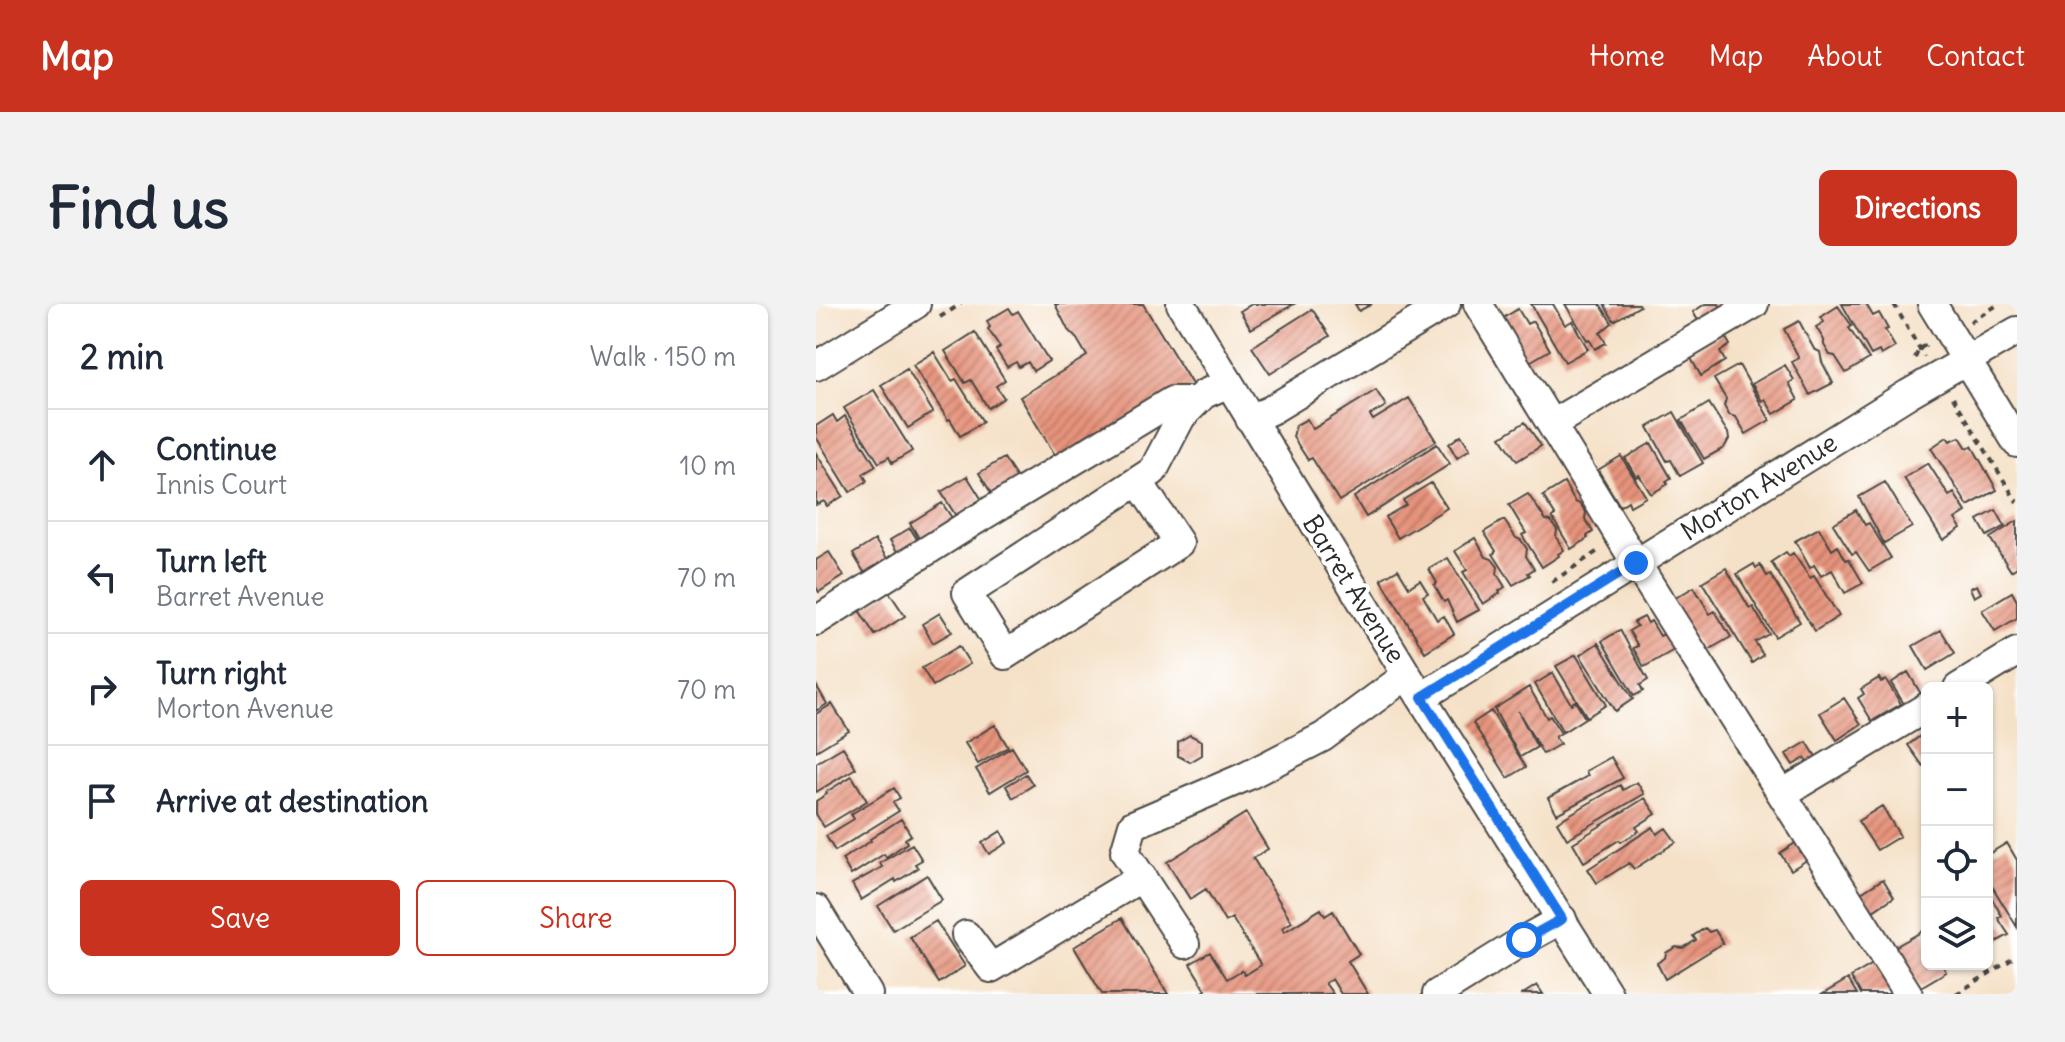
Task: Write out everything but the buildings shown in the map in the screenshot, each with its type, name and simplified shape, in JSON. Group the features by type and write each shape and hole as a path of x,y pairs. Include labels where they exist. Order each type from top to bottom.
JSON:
{"street":[{"path":"816,366 916,304"},
{"name":"Barret Avenue","path":"1181,304 1414,686 1608,994"},
{"path":"1250,419 1271,410 1446,304"},
{"path":"1478,304 1636,563 1908,994"},
{"path":"1552,424 1754,304"},
{"path":"1932,304 2017,443"},
{"name":"Morton Avenue","path":"1142,877 1125,852 1133,825 1247,776 1323,737 1636,563 2017,331"},
{"path":"1138,481 1179,543 1005,655 967,593 1153,471 1181,417 1204,394 1229,383"},
{"path":"816,621 1172,401 1197,401"},
{"path":"1968,682 2017,652"},
{"path":"1782,794 1921,711"},
{"path":"966,935 991,968 1142,877 1185,944"},
{"path":"816,909 868,994"},
{"path":"1437,994 1562,919"}],"path":[{"path":"1894,304 1936,378 1951,393 2017,502"},
{"path":"1956,994 2017,956"}],"route":[{"path":"1524,940 1562,919 1422,697 1636,563"}]}
